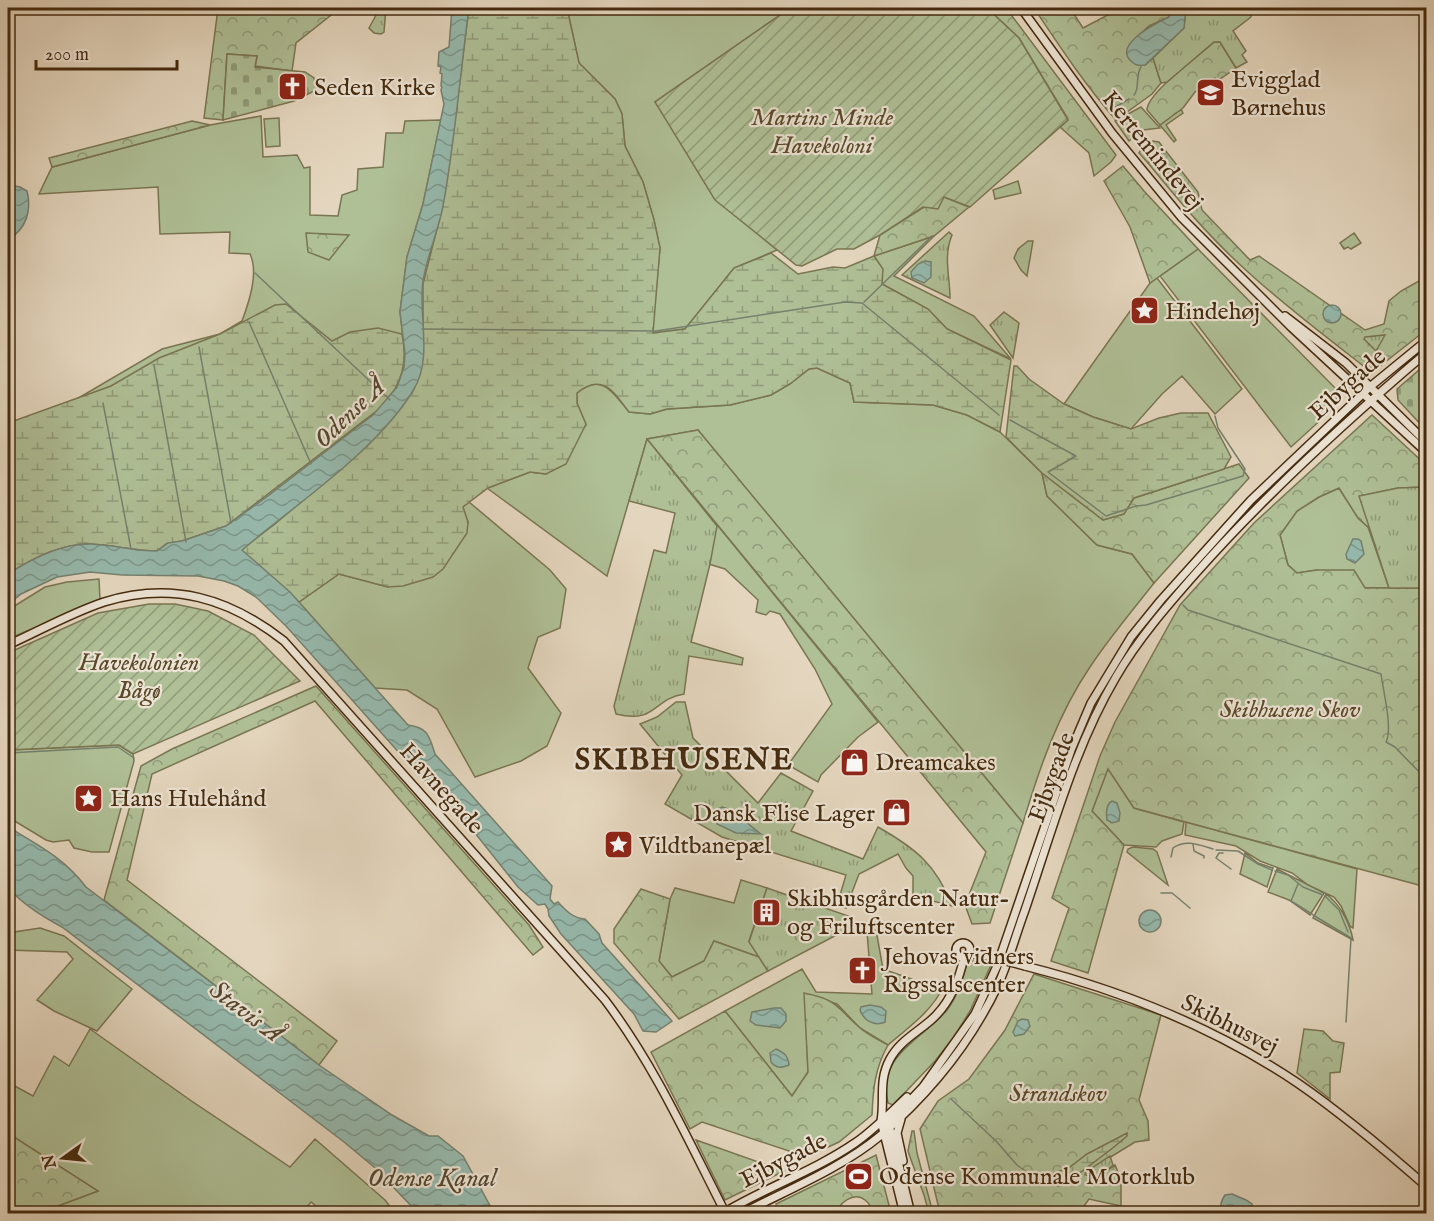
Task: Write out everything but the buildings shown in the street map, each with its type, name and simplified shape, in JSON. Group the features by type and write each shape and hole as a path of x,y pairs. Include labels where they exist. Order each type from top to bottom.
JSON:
{"main road":[{"name":"Kertemindevej","path":"1021,8 1112,133 1182,218 1291,327 1426,452"},
{"name":"Kertemindevej","path":"1269,304 1346,363 1426,442"},
{"name":"Ejbygade","path":"741,1214 860,1150 936,1070 975,1014 993,975 1071,750 1091,703 1131,637 1161,600 1251,500 1363,393 1426,341"},
{"name":"Ejbygade","path":"725,1213 831,1158 885,1122 902,1117 925,1094 978,1024 999,982 1082,746 1100,705 1128,657 1172,600 1251,513 1426,353"},
{"name":"Havnegade","path":"8,645 103,603 131,596 159,593 184,594 234,609 260,622 284,641 610,1006 641,1050 658,1080 725,1213"},
{"name":"Skibhusvej","path":"885,1122 881,1085 889,1060 897,1048 940,1010 949,998 965,954 984,955 1089,983 1160,1010 1254,1056 1298,1083 1336,1111 1426,1186"},
{"path":"902,1117 897,1133 907,1182 906,1193"},
{"path":"885,1122 911,1214"},
{"path":"885,1122 904,1214"}],"green space":[{"path":"218,8 340,8 296,43 292,71 255,66 257,56 227,54 223,120 204,118"},
{"path":"380,8 386,8 384,32 381,34 374,33 369,28"},
{"path":"469,8 567,8 579,63 615,99 622,114 625,146 643,182 654,220 660,248 653,333 685,329 734,268 771,253 798,274 833,267 845,268 874,256 883,269 882,284 928,309 947,329 1011,360 1000,432 967,415 933,405 854,402 850,383 817,368 809,369 771,395 730,405 667,409 650,414 629,412 607,387 594,384 577,393 577,403 586,424 566,464 546,474 530,472 488,488 463,507 468,522 467,533 443,569 433,577 403,586 388,587 339,574 299,602 241,550 275,524 383,429 423,359 423,284 442,209 449,167"},
{"path":"567,8 775,8 780,15 655,102 764,239 777,250 734,268 685,329 652,333 660,248 654,220 643,182 625,146 622,114 615,99 579,63"},
{"name":"Martins Minde Havekoloni","path":"775,8 987,8 1019,38 1068,120 970,207 944,197 938,209 923,207 854,249 837,249 802,266 796,265 715,200 655,102 780,15"},
{"path":"987,8 1006,8 1116,155 1094,176 1089,153 1060,127 1068,119 1019,38"},
{"path":"1034,8 1070,8 1083,28 1121,8 1170,8 1169,17 1149,26 1132,42 1145,65 1153,58 1161,83 1152,94 1116,120 1083,79"},
{"path":"1186,8 1254,8 1251,10 1251,17 1233,31 1246,51 1242,55 1247,62 1236,68 1220,42 1214,42 1167,82 1161,83 1153,58 1184,28"},
{"path":"1214,42 1220,42 1236,68 1217,81 1215,78 1195,92 1183,108 1160,125 1147,110 1149,103 1175,74"},
{"path":"227,54 257,56 255,67 305,72 314,78 316,90 294,101 223,120"},
{"path":"1141,107 1160,128 1143,130 1129,141 1115,121"},
{"path":"1181,109 1183,113 1166,125 1176,140 1174,142 1160,125"},
{"path":"261,116 263,157 297,155 304,168 310,167 310,215 338,216 342,195 357,190 358,169 383,167 386,133 403,133 405,121 441,120 423,204 407,257 400,312 404,346 373,415 226,526 17,568 8,574 63,407 162,349 220,334 242,321 250,296 254,270 250,254 229,253 230,232 160,234 158,187 39,194 52,167 210,125"},
{"path":"279,118 280,146 266,147 264,119"},
{"path":"192,121 210,125 52,167 49,158"},
{"path":"1152,141 1159,142 1165,150 1148,163 1139,153"},
{"path":"1165,150 1198,192 1202,210 1250,260 1259,256 1365,330 1384,324 1389,301 1401,291 1426,277 1426,330 1380,366 1366,368 1276,297 1208,233 1148,163"},
{"path":"1123,166 1198,249 1150,283 1130,227 1104,181"},
{"path":"1018,181 1021,193 995,199 993,190"},
{"path":"944,197 969,207 934,236 874,256 880,235"},
{"path":"949,232 952,235 947,259 950,298 902,275"},
{"path":"306,233 349,235 329,260 308,252"},
{"path":"1354,233 1361,243 1351,249 1348,247 1344,249 1340,243"},
{"path":"934,236 894,276 974,316 1011,359 947,329 928,309 882,284 882,269 874,256"},
{"path":"1028,241 1033,241 1027,276 1014,258 1018,249"},
{"path":"1198,249 1338,391 1336,406 1291,447 1160,276"},
{"path":"1157,278 1242,389 1215,414 1182,376 1162,394 1131,429 1093,417 1064,404 1150,283"},
{"path":"286,304 332,341 350,332 378,328 402,334 404,363 402,372 390,398 383,406 226,526 166,544 157,551 91,544 69,546 37,558 8,574 8,423 111,386 159,358 220,334 275,305"},
{"path":"1004,312 1019,323 1013,358 990,325"},
{"path":"1385,335 1376,351 1364,339 1365,337"},
{"path":"1426,364 1426,430 1398,400 1397,389"},
{"path":"1014,366 1017,366 1029,379 1064,404 1093,417 1131,429 1159,418 1181,413 1208,413 1231,457 1224,469 1134,498 1124,514 1103,520 1042,473 1006,437"},
{"path":"817,368 850,383 854,402 933,405 967,415 1000,432 1042,473 1047,496 1097,545 1132,554 1154,583 1097,656 1068,704 1043,762 1023,823 698,430 647,439 607,576 487,488 530,472 546,474 586,425 577,403 577,393 593,384 612,392 629,412 650,414 667,409 730,405 771,395 809,369"},
{"name":"Skibhusene Skov","path":"1372,415 1426,465 1426,487 1398,488 1360,496 1370,523 1368,527 1358,518 1339,488 1297,511 1280,535 1288,565 1297,573 1317,570 1354,570 1365,588 1426,588 1426,887 1134,808 1108,769 1092,811 1124,845 1088,973 1051,961 1069,908 1052,898 1100,756 1115,722 1180,605 1254,523"},
{"path":"698,430 1023,823 990,923 972,924 965,905 986,852 647,439"},
{"path":"647,439 717,526 691,642 743,658 742,665 689,656 684,694 666,701 647,713 629,716 616,714 614,706 654,550 666,553 675,513 629,501"},
{"path":"1239,464 1249,478 1154,583 1132,554 1097,545 1047,496 1042,473 1103,520 1123,514 1134,498"},
{"path":"659,472 674,472 878,722 858,737 821,775 818,782 788,765 832,704 815,669 780,614 770,611 766,615 756,612 758,600 725,569 682,556 690,539"},
{"path":"1426,487 1426,588 1389,588 1359,496 1398,488"},
{"path":"1339,488 1358,518 1368,527 1389,588 1365,588 1317,570 1297,573 1288,565 1280,535 1297,511"},
{"path":"469,502 550,570 566,589 560,628 538,637 528,668 561,713 547,746 521,761 475,777 437,709 407,690 375,688 299,602 339,574 388,587 468,522 462,507"},
{"path":"99,579 100,600 8,639 8,610 45,587"},
{"name":"Havekolonien Bågø","path":"149,604 175,604 208,611 254,635 300,681 133,754 119,745 8,750 8,653 98,613"},
{"path":"316,686 529,925 543,947 533,955 315,701 152,774 127,880 337,1041 319,1065 104,900 141,766 172,749"},
{"path":"676,702 685,702 693,738 758,803 781,773 813,791 791,831 863,859 878,827 903,842 923,859 939,879 952,906 913,896 913,876 898,854 859,874 846,908 837,905 846,875 722,837 665,804 682,775 640,724 657,717"},
{"path":"119,745 133,754 134,761 109,852 92,852 74,848 69,840 53,842 46,840 8,817 8,750"},
{"path":"1108,768 1134,808 1184,822 1182,834 1162,841 1156,847 1124,845 1092,811"},
{"path":"1186,822 1357,869 1353,928 1334,897 1308,885 1292,873 1260,861 1236,846 1185,835"},
{"path":"1133,847 1153,849 1157,852 1168,885 1127,852"},
{"path":"1245,853 1258,863 1273,868 1267,887 1240,874"},
{"path":"1277,869 1324,893 1310,915 1289,900 1268,892"},
{"path":"741,880 767,888 749,941 759,957 714,941 704,961 672,977 659,961 670,899 675,888 734,903"},
{"path":"767,888 851,917 850,928 768,971 749,942"},
{"path":"641,889 670,899 659,961 672,977 704,961 714,941 759,957 768,971 679,1019 614,943 614,929"},
{"path":"1326,894 1344,914 1353,940 1313,918"},
{"path":"40,928 64,936 132,989 97,1031 54,1011 37,1000 73,959 67,952 8,950 8,933"},
{"path":"876,930 883,969 934,987 944,986 933,1004 888,1045 860,1028 837,1004 805,994 808,1072 792,1096 725,1011 802,969 816,992 872,994 867,932"},
{"path":"973,961 991,965 970,1011 954,1037 935,1061 893,1105 888,1103 886,1086 895,1060 951,1005 967,963"},
{"name":"Strandskov","path":"1034,974 1161,1015 1139,1100 1148,1121 1149,1140 1135,1142 1086,1172 1099,1177 1115,1165 1121,1180 1121,1206 1089,1199 1079,1213 940,1213 920,1129 938,1101 969,1079 1005,1030"},
{"path":"804,993 831,1002 863,1031 888,1045 880,1062 876,1079 872,1115 839,1142 807,1157 702,1122 690,1129 651,1052 725,1011 792,1096 808,1072"},
{"path":"90,1029 290,1167 315,1139 385,1200 395,1213 325,1213 311,1202 301,1214 39,1213 98,1191 8,1134 8,1091 13,1085 33,1096 54,1056 69,1066"},
{"path":"1304,1029 1323,1031 1333,1041 1344,1043 1340,1072 1330,1073 1330,1099 1297,1073"},
{"path":"912,1131 914,1131 917,1153 933,1213 929,1213 908,1151"},
{"path":"1127,1133 1127,1136 1119,1143 1064,1185 1058,1186 1051,1181 1050,1175 1070,1167 1087,1154"},
{"path":"8,1134 98,1191 39,1213 8,1213"},
{"path":"696,1140 784,1171 725,1200"},
{"name":"Odense Kommunale Motorklub","path":"876,1155 891,1213 873,1213 866,1201 856,1197 844,1202 837,1213 777,1213 776,1204"},
{"path":"1110,1156 1113,1165 1099,1177 1085,1175 1086,1172"}],"water":[{"path":"452,8 469,8 447,182 441,216 423,281 424,350 420,377 398,412 358,455 242,550 290,592 408,725 420,728 427,734 435,754 552,886 550,899 554,904 558,902 570,914 585,919 599,934 602,943 672,1021 656,1032 643,1031 634,1014 561,934 549,916 545,904 538,905 518,887 471,828 402,756 286,626 256,597 238,586 198,576 122,575 90,572 57,577 21,594 8,605 8,574 58,549 91,544 157,551 168,543 182,541 226,526 373,415 397,387 404,367 405,353 400,312 407,257 423,204 444,104 441,90 441,67 438,66 439,52 449,47"},
{"path":"1170,8 1186,8 1184,28 1145,65 1135,64 1127,55 1127,48 1138,35 1169,17"},
{"path":"8,186 27,191 29,206 23,225 8,240"},
{"path":"925,261 931,262 931,277 924,283 912,278 911,272 918,264"},
{"path":"1328,305 1336,305 1341,310 1339,321 1328,323 1323,318 1323,310"},
{"path":"1353,539 1361,541 1364,554 1355,563 1347,559 1346,554"},
{"path":"1112,801 1117,803 1120,813 1119,821 1112,823 1107,820 1107,814 1108,806"},
{"path":"722,807 737,815 761,834 736,833 717,824 714,816"},
{"name":"Odense Kanal","path":"8,827 60,860 86,887 319,1065 392,1115 429,1136 438,1136 463,1156 494,1213 418,1213 374,1167 344,1142 62,927 27,905 8,888"},
{"path":"1150,910 1158,913 1161,921 1158,929 1150,932 1142,929 1139,921 1142,913"},
{"path":"870,1005 881,1007 886,1011 885,1022 877,1024 864,1017 860,1010 861,1007"},
{"path":"781,1008 786,1014 786,1021 780,1028 756,1025 750,1021 752,1012"},
{"path":"1028,1020 1030,1026 1024,1034 1015,1036 1013,1032 1018,1021"},
{"path":"776,1049 786,1055 789,1065 779,1067 771,1062 770,1053"},
{"path":"1232,1194 1252,1204 1253,1213 1223,1213 1222,1200 1225,1195"}],"waterway":[{"path":"1134,95 1141,67"},
{"path":"1114,108 1129,99"},
{"path":"864,302 932,236"},
{"name":"Odense Å","path":"255,273 390,400"},
{"path":"422,329 656,331 845,302 862,303 999,415"},
{"name":"Odense Å","path":"249,322 311,464"},
{"path":"199,347 231,523"},
{"path":"154,365 186,542"},
{"path":"103,403 131,549"},
{"path":"1010,420 1076,456 1048,472 1106,516 1243,476 1245,469 1218,428 1215,416"},
{"path":"1183,605 1188,610 1381,674 1388,719 1386,742 1395,747 1426,779"},
{"path":"8,753 118,747 134,758"},
{"path":"1171,857 1173,848 1183,844 1213,849"},
{"path":"1193,844 1194,851 1204,858"},
{"path":"1216,850 1238,851 1272,870"},
{"path":"1223,853 1219,853 1216,858 1231,869"},
{"path":"1275,871 1288,875 1303,887 1323,895"},
{"path":"1298,884 1291,901 1312,914"},
{"path":"1161,893 1172,893 1190,908"},
{"path":"1325,896 1339,910 1348,932"},
{"path":"1313,915 1351,938 1346,1022"},
{"path":"951,1099 996,1141 1017,1165 1035,1178"},
{"path":"1040,1179 1049,1178"}],"place":[{"name":"Seden Kirke","path":"293,87"},
{"name":"Evigglad Børnehus","path":"1210,93"},
{"name":"Hindehøj","path":"1144,311"},
{"name":"Dreamcakes","path":"854,762"},
{"name":"Hans Hulehånd","path":"89,798"},
{"name":"Dansk Flise Lager","path":"896,813"},
{"name":"Vildtbanepæl","path":"618,845"},
{"name":"Skibhusgården Natur- og Friluftscenter","path":"766,912"},
{"name":"Jehovas vidners Rigssalscenter","path":"862,970"},
{"name":"Odense Kommunale Motorklub","path":"858,1176"}],"district":[{"name":"SKIBHUSENE","path":"684,759"}],"water label":[{"name":"Stavis Å","path":"247,1011"}]}
